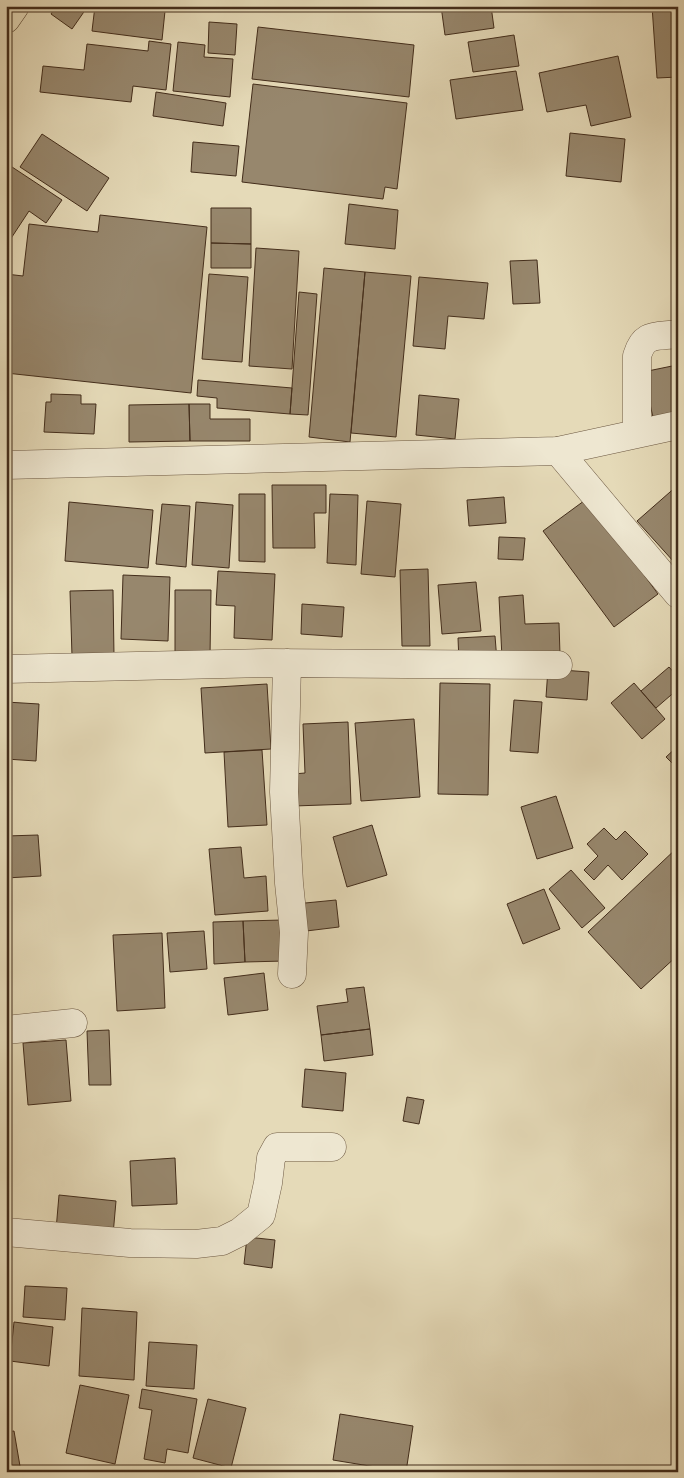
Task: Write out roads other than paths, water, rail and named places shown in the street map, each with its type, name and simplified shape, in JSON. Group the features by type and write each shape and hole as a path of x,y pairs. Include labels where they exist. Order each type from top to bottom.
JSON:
{"highway":[{"path":"6,19 15,6"}],"street":[{"path":"637,433 637,356 640,345 648,338 678,334"},
{"path":"6,465 558,451 678,424"},
{"path":"558,451 678,594"},
{"path":"287,663 284,792 294,932 292,974"},
{"path":"6,669 287,663 558,665"},
{"path":"6,1030 73,1023"},
{"path":"6,1232 130,1243 196,1244 222,1242 240,1232 261,1215 271,1158 277,1147 332,1147"}]}
